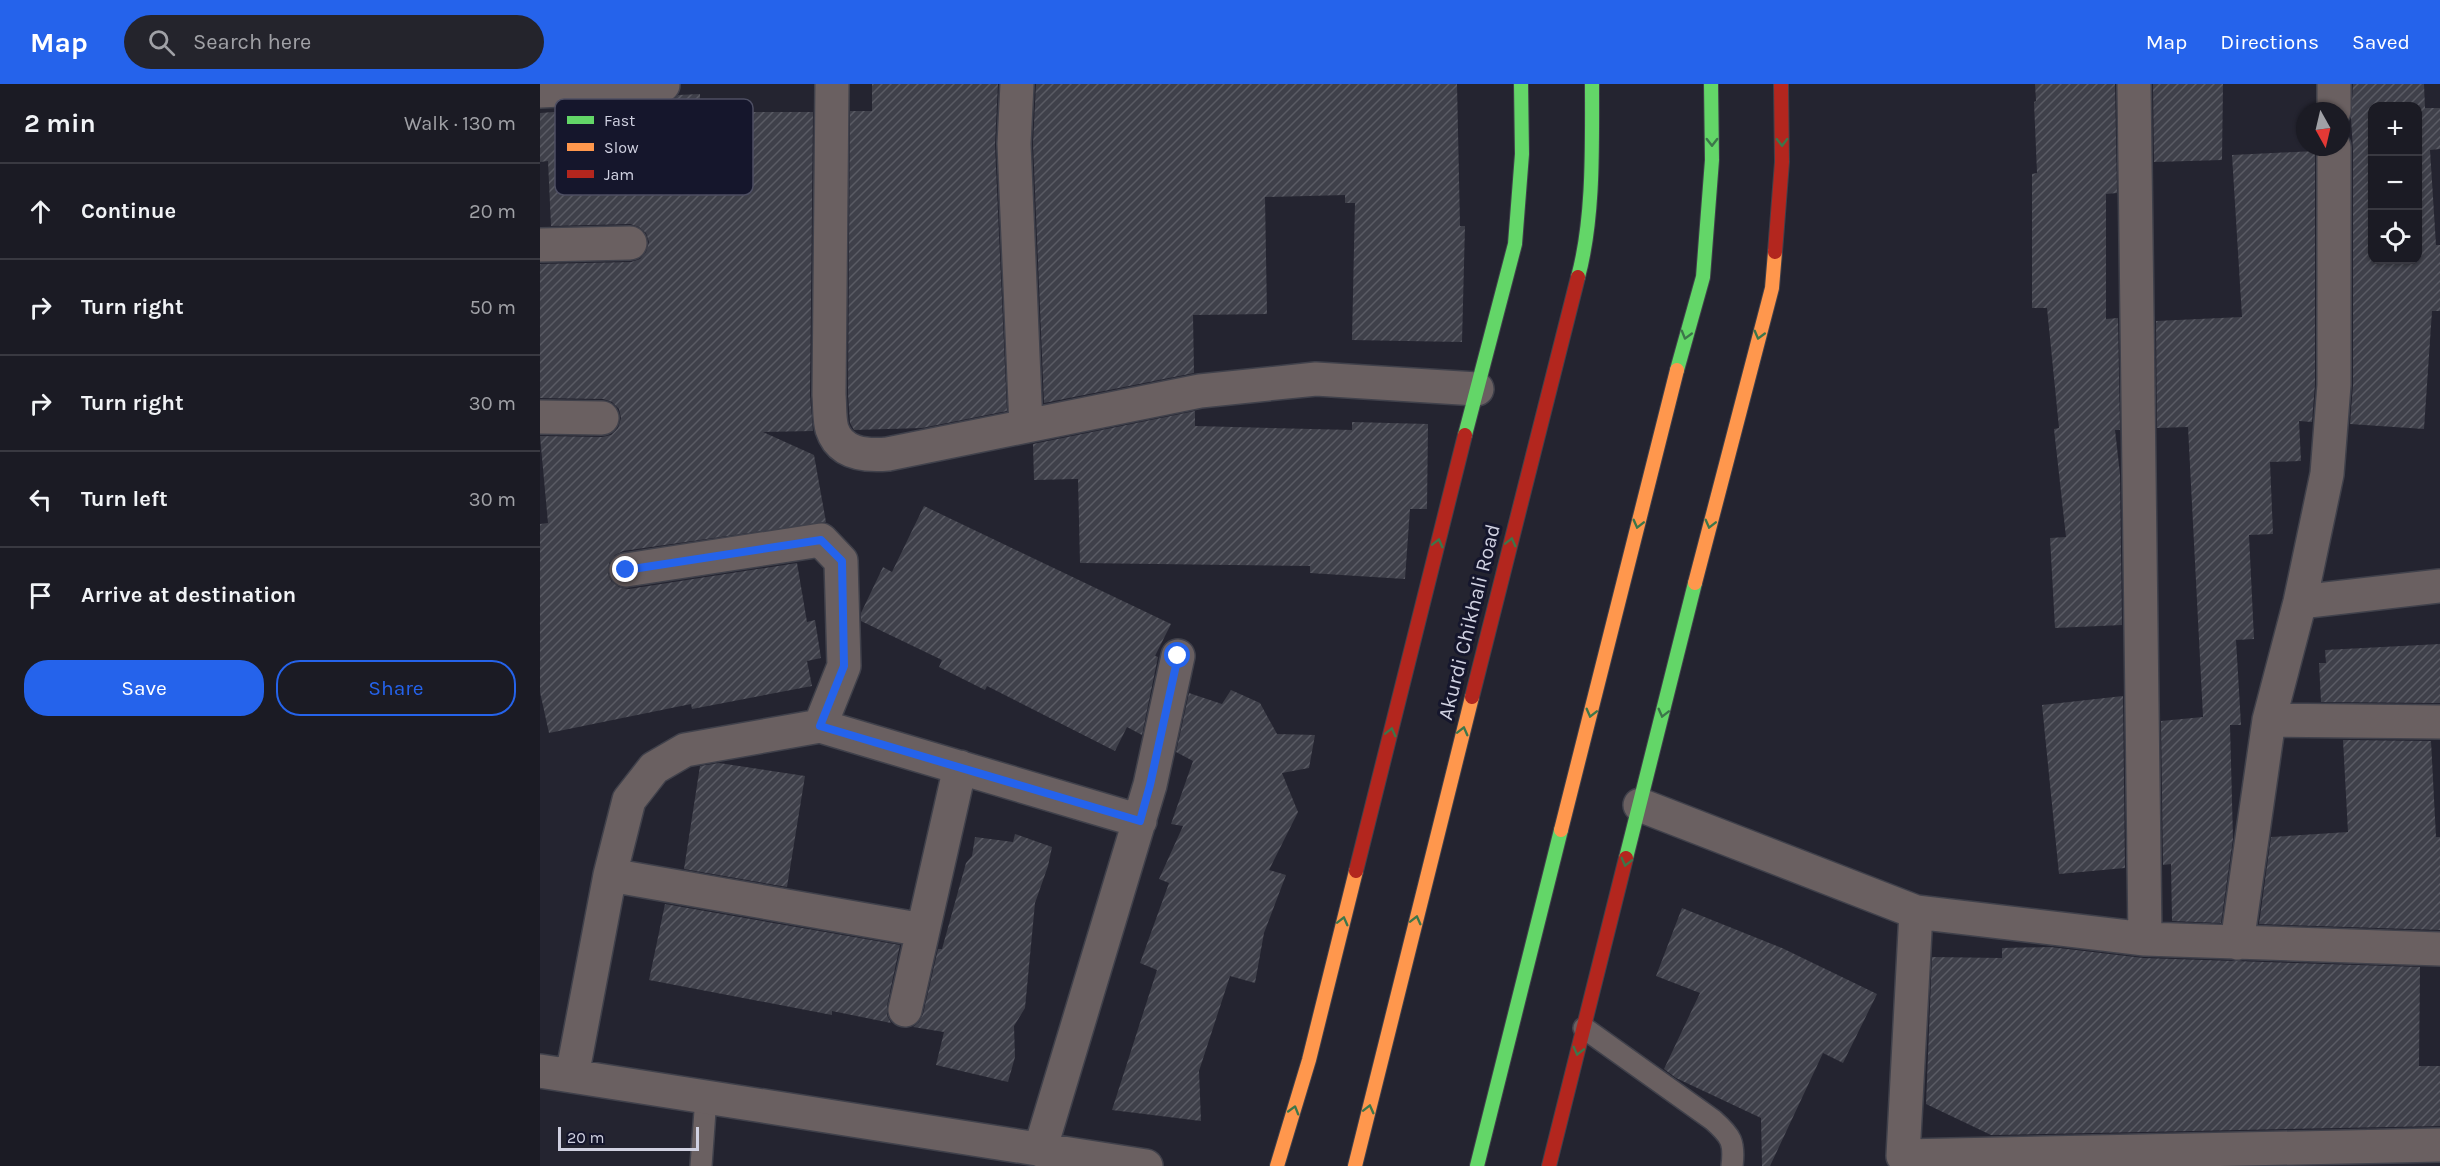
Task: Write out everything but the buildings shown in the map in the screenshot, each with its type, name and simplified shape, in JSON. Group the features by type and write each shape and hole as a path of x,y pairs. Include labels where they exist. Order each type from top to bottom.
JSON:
{"street":[{"path":"832,84 830,395 832,429 843,446 865,456 888,454 1200,391 1316,378 1477,389"},
{"path":"1017,84 1014,144 1026,426"},
{"path":"1277,1166 1309,1060 1515,244 1522,154 1521,84"},
{"name":"Akurdi Chikhali Road","path":"1355,1166 1584,256 1592,156 1592,84"},
{"path":"1477,1166 1678,364 1703,277 1712,160 1711,84"},
{"path":"1549,1166 1746,382 1772,288 1782,162 1781,84"},
{"path":"2134,84 2145,939"},
{"path":"2334,84 2334,102"},
{"path":"540,91 663,85"},
{"path":"2237,943 2269,720 2300,602 2327,474 2334,386 2334,156"},
{"path":"540,245 630,243"},
{"path":"540,417 602,418"},
{"path":"626,570 821,540 842,561 844,666 820,726"},
{"path":"2300,602 2440,586"},
{"path":"1040,1150 1140,821 1178,656"},
{"path":"2269,720 2440,722"},
{"path":"572,1076 610,874 629,800 654,768 685,750 820,726 1140,821"},
{"path":"905,1010 960,767"},
{"path":"1640,805 1916,912 2145,939 2440,949"},
{"path":"610,874 923,930"},
{"path":"1916,912 1903,1156 2440,1145"},
{"path":"540,1071 1146,1166"}],"lane":[{"path":"1584,1028 1727,1133 1734,1148 1731,1166"},
{"path":"701,1166 706,1097"}],"traffic: fast":[{"path":"1465,435 1515,244 1522,154 1521,84"},
{"path":"1578,277 1587,231 1589,206 1592,84"},
{"path":"1677,370 1703,277 1712,160 1711,84"},
{"path":"1626,858 1695,583"},
{"path":"1477,1166 1561,830"}],"traffic: slow":[{"path":"1695,583 1772,288 1775,252"},
{"path":"1561,830 1677,370"},
{"path":"1355,1166 1472,697"},
{"path":"1277,1166 1309,1060 1356,871"}],"traffic: jam":[{"path":"1775,252 1782,162 1781,84"},
{"path":"1472,697 1578,277"},
{"path":"1356,871 1465,435"},
{"path":"1549,1166 1626,858"}],"route":[{"path":"626,570 821,540 842,561 844,666 820,726 1140,821 1178,656"}]}
